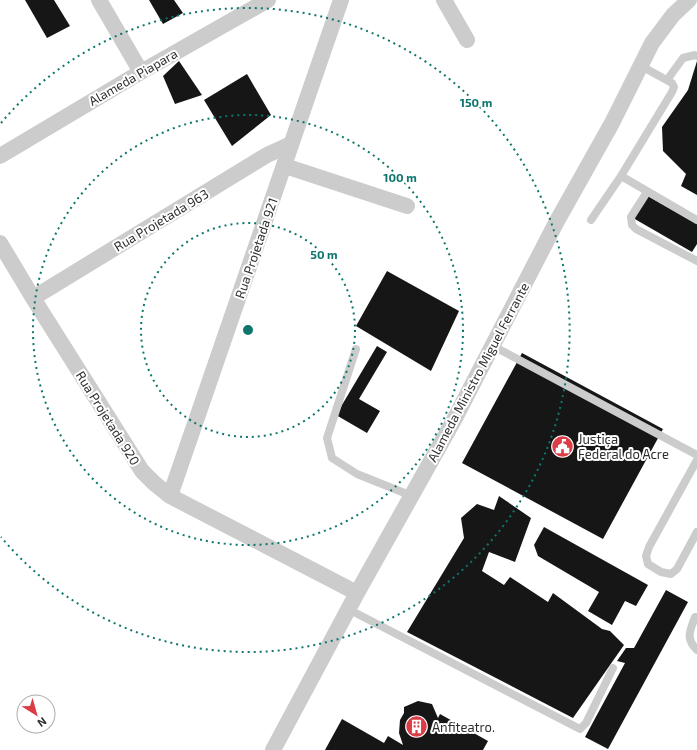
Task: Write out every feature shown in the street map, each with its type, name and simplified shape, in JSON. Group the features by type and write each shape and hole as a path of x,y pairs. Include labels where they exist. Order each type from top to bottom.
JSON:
{"street":[{"path":"99,0 141,72"},
{"name":"Alameda Piapara","path":"0,156 141,72 268,0"},
{"name":"Rua Projetada 921","path":"170,496 341,0"},
{"path":"444,0 467,40"},
{"name":"Alameda Ministro Miguel Ferrante","path":"273,750 348,609 454,420 557,221 612,123 652,43 673,15 689,0"},
{"name":"Rua Projetada 963","path":"33,298 267,155 291,144"},
{"path":"285,166 407,206"},
{"name":"Rua Projetada 920","path":"0,243 142,471 154,483 170,496 357,593"}],"lane":[{"path":"667,80 683,58 694,55 697,56"},
{"path":"591,220 621,176 674,87 672,83 641,66"},
{"path":"621,176 697,220"},
{"path":"647,192 631,217 632,225 697,261"},
{"path":"493,346 697,455"},
{"path":"356,349 326,438 332,458 357,474 412,496"},
{"path":"697,460 649,547 646,556 648,564 661,572 671,574 677,569 697,532"},
{"path":"348,609 580,729 586,723 613,668"},
{"path":"696,616 689,635 691,644 697,650"}],"building":[{"path":"25,0 54,0 70,26 47,38"},
{"path":"149,0 174,0 183,13 163,24"},
{"path":"179,61 202,95 175,104 163,76"},
{"path":"697,61 697,195 681,186 686,174 663,151 662,127 688,90"},
{"path":"247,74 271,115 232,146 204,100"},
{"path":"646,195 697,224 697,244 692,252 633,218"},
{"path":"387,271 459,311 431,371 356,326"},
{"path":"377,346 387,352 359,399 380,411 367,433 336,415"},
{"name":"Justiça Federal do Acre","path":"522,353 663,429 603,539 462,463"},
{"path":"499,496 531,518 515,562 489,552 482,571 504,585 510,577 548,602 553,593 602,629 610,631 624,645 573,718 407,632 464,538 461,518 477,504 494,510"},
{"path":"544,527 648,585 636,606 625,601 612,625 588,611 599,592 538,556 534,545"},
{"path":"666,590 688,602 608,749 585,737 625,663 617,661 626,648 634,648"},
{"path":"418,701 432,704 438,718 440,714 488,741 483,750 325,750 342,719 384,743 388,736 403,745 399,733 400,720 404,713 404,707"}],"place":[{"name":"Justiça Federal do Acre","path":"562,446"},
{"name":"Anfiteatro.","path":"416,727"}]}
